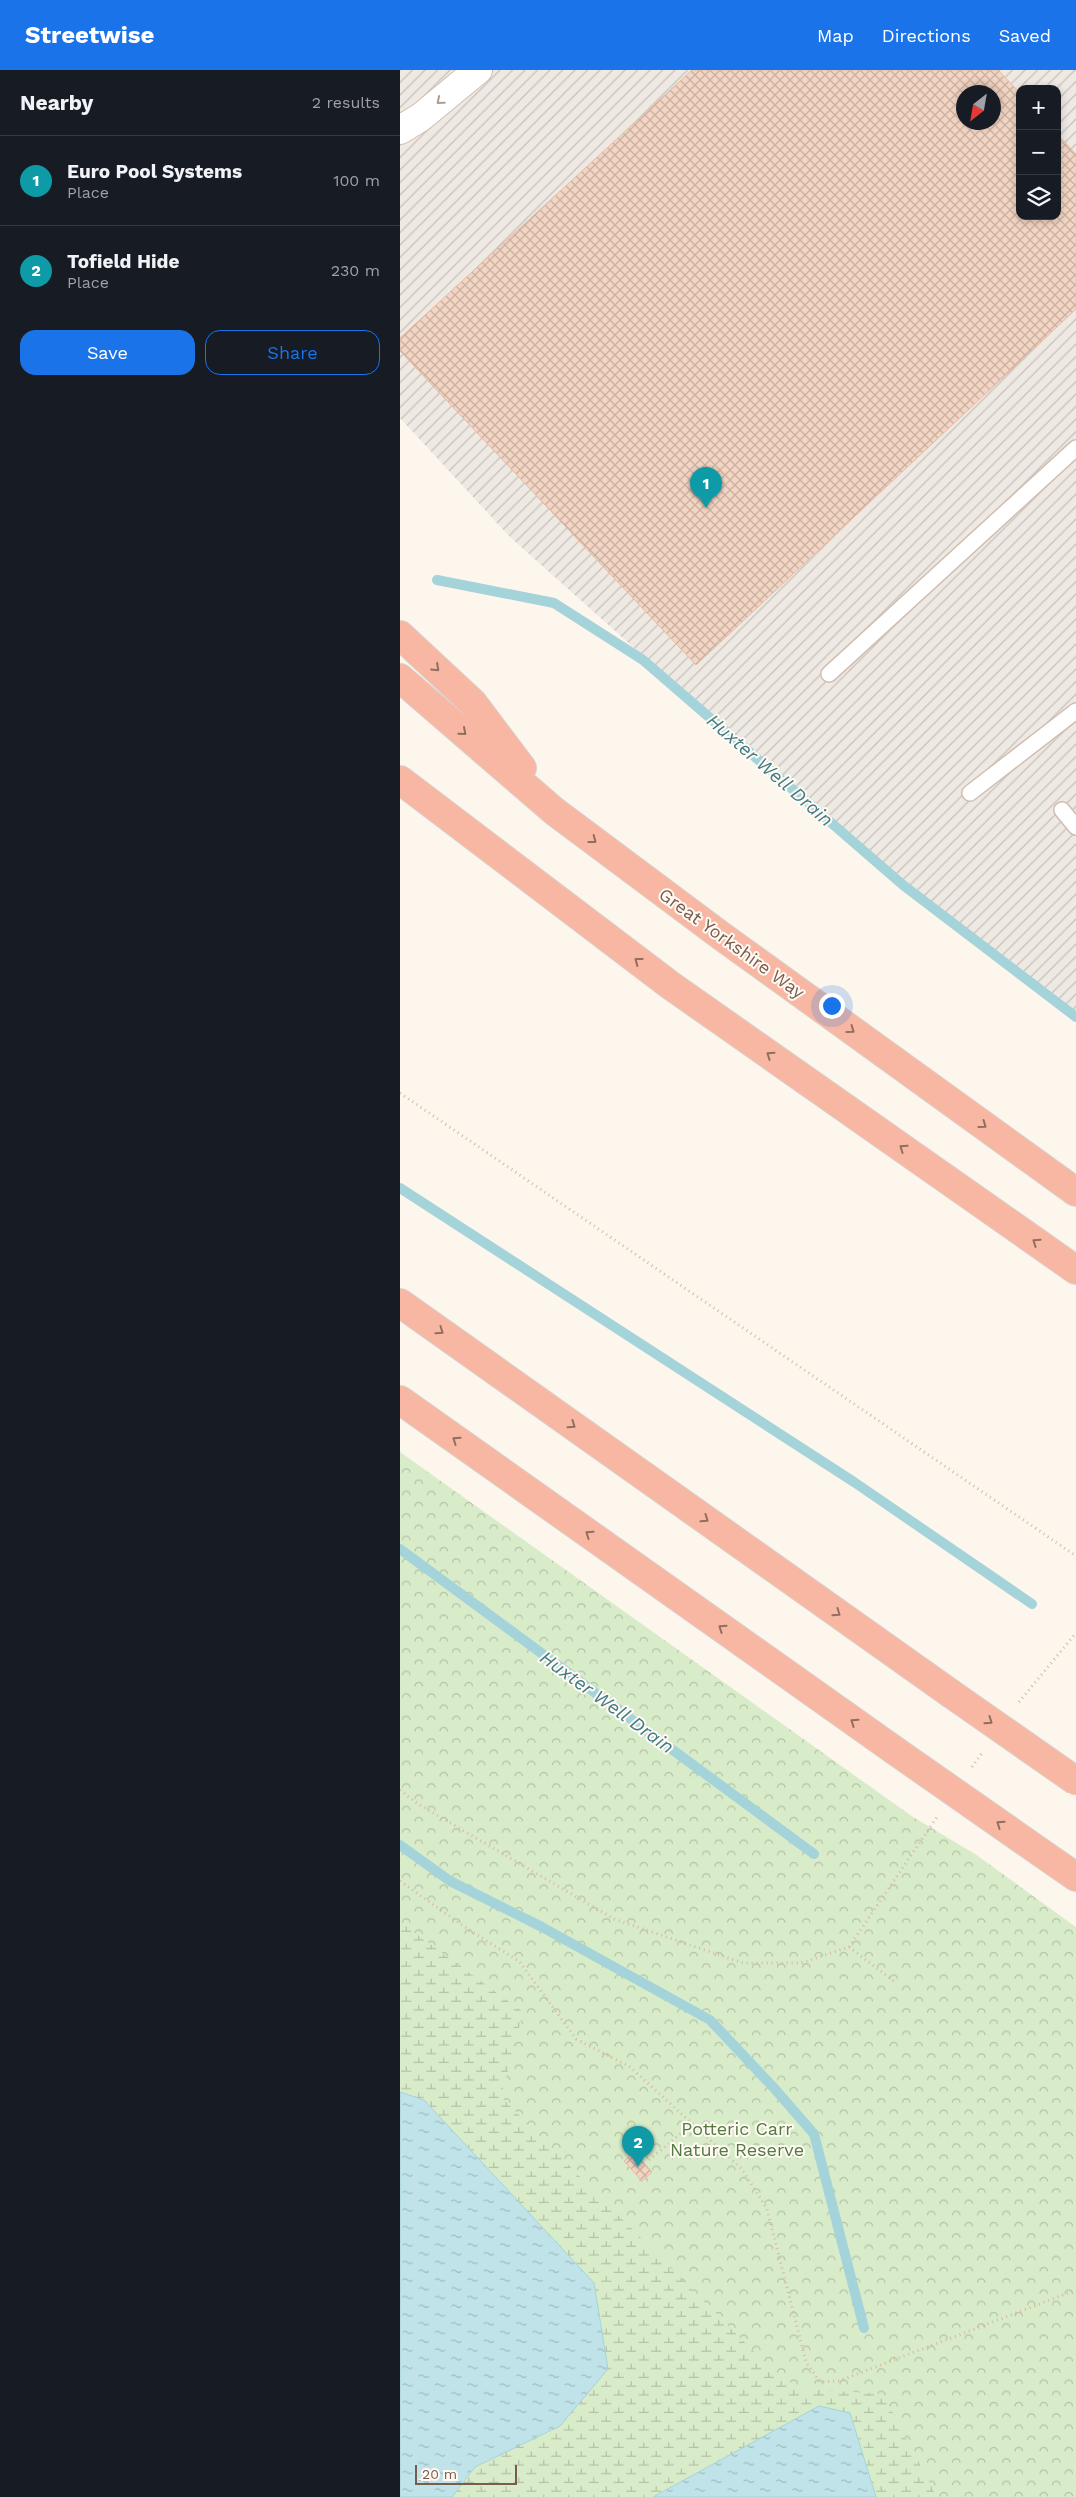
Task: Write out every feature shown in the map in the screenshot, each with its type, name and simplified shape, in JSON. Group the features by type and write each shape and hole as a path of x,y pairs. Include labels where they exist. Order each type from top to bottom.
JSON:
{"highway":[{"path":"400,635 473,703 554,810"},
{"name":"Great Yorkshire Way","path":"400,678 554,810 720,935 1076,1192"},
{"path":"400,780 670,986 1076,1270"},
{"path":"400,1303 1076,1781"},
{"path":"400,1400 1076,1877"}],"street":[{"path":"400,130 422,116 478,70"}],"lane":[{"path":"829,674 1076,448"},
{"path":"970,793 1076,711"},
{"path":"1062,810 1076,827"}],"path":[{"path":"400,1093 1076,1556"},
{"path":"1013,1710 1076,1633"},
{"path":"969,1772 985,1748"},
{"path":"400,1790 418,1804 614,1919 744,1963 801,1963 849,1947 941,1811"},
{"path":"400,1881 469,1930 519,1961 576,2039 630,2066 742,2170 767,2209 806,2362 820,2382 839,2381 1076,2290"},
{"path":"849,1947 895,1982"},
{"path":"649,2160 692,2124"}],"shaded area":[{"path":"400,70 1076,70 1076,1016 811,806 510,537 400,418"}],"green space":[{"name":"Potteric Carr Nature Reserve","path":"400,1452 913,1817 975,1854 1076,1927 1076,2497 400,2497"},
{"path":"400,1922 523,2012 501,2097 778,2376 804,2389 883,2394 937,2497 400,2497"}],"water":[{"path":"400,2092 424,2100 594,2283 608,2369 560,2426 475,2467 452,2497 400,2497"},
{"path":"819,2406 850,2413 876,2497 653,2497"}],"building":[{"path":"692,70 998,70 1016,89 1016,220 1061,220 1061,138 1076,154 1076,309 696,665 400,351 400,338"},
{"path":"634,2152 652,2172 642,2181 624,2161"}],"waterway":[{"name":"Huxter Well Drain","path":"437,580 554,603 643,660 903,885 1076,1017"},
{"path":"400,1188 854,1482 1032,1604"},
{"name":"Huxter Well Drain","path":"400,1549 814,1854"},
{"path":"400,1845 450,1881 542,1927 710,2020 814,2134 864,2328"}],"place":[{"name":"Euro Pool Systems","path":"706,508"},
{"name":"Tofield Hide","path":"638,2167"}]}
